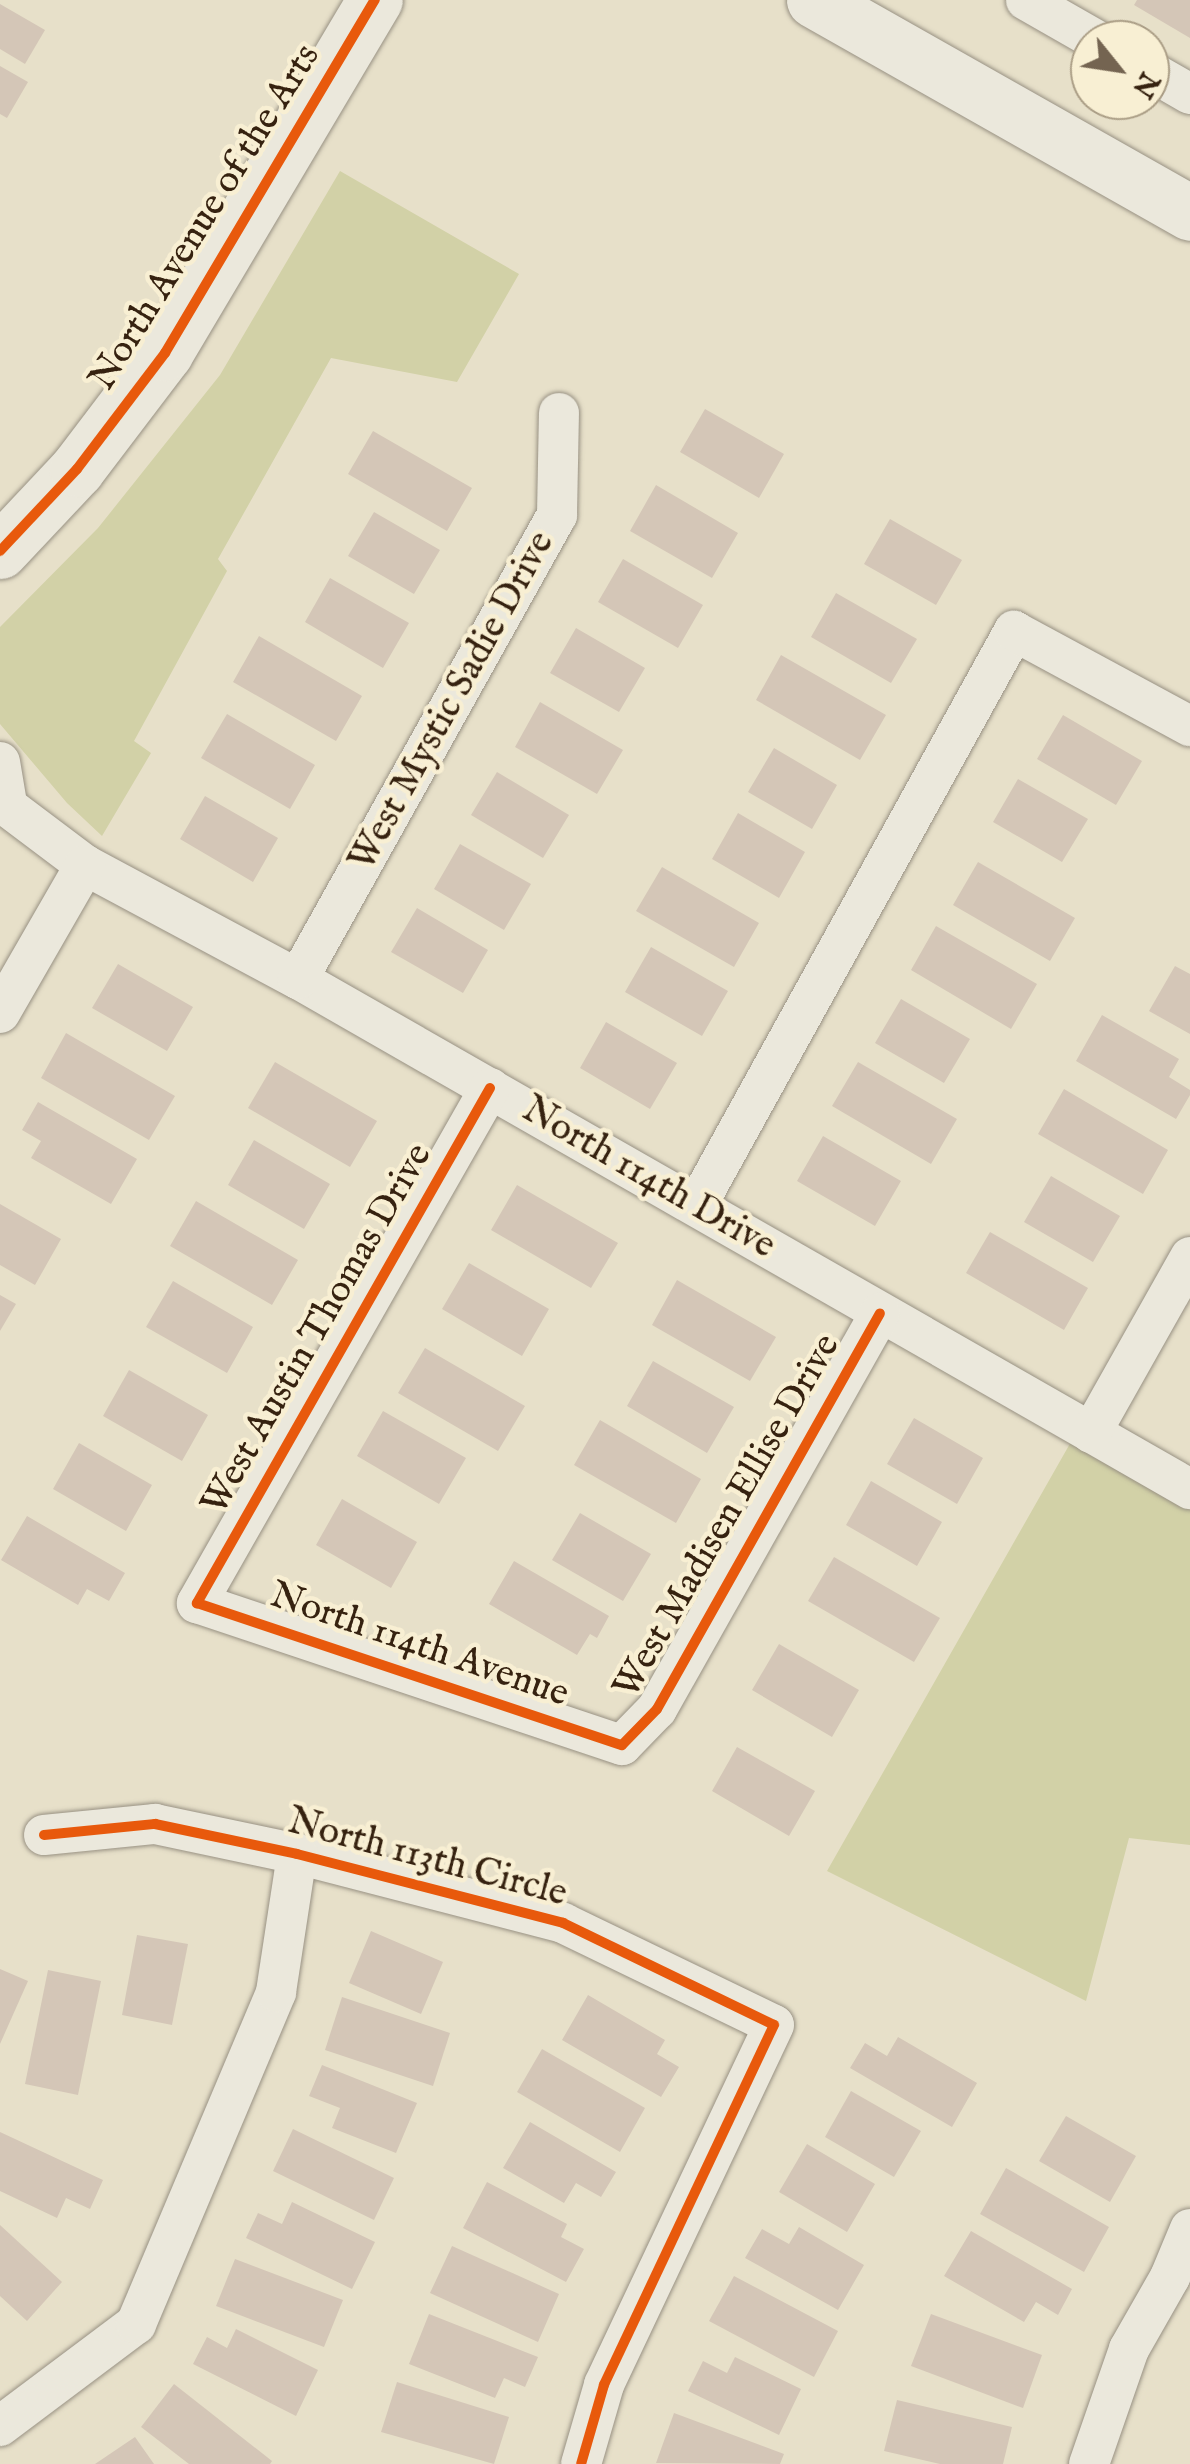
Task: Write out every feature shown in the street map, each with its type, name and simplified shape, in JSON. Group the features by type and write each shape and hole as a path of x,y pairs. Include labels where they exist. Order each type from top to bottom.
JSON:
{"street":[{"name":"North Avenue of the Arts","path":"0,551 77,469 166,354 375,0"},
{"path":"814,0 1190,213"},
{"path":"1026,0 1070,25"},
{"name":"West Mystic Sadie Drive","path":"298,978 557,514 559,413"},
{"path":"697,1205 1014,631 1190,726"},
{"name":"North 114th Drive","path":"0,762 4,802 85,865 298,978 1190,1489"},
{"path":"0,1013 85,865"},
{"name":"West Austin Thomas Drive","path":"197,1603 490,1088"},
{"path":"1091,1433 1190,1257"},
{"name":"West Madisen Ellise Drive","path":"622,1745 656,1709 880,1314"},
{"name":"North 114th Avenue","path":"197,1603 622,1745"},
{"name":"North 113th Circle","path":"44,1835 155,1824 297,1854 563,1922 774,2025 604,2384 581,2464"},
{"path":"0,2426 136,2324 276,1992 297,1854"},
{"path":"1089,2464 1129,2349 1170,2277 1190,2229"}],"green space":[{"path":"340,171 519,274 457,382 331,358 218,559 227,571 134,741 151,753 102,836 67,803 0,724 0,627 98,528 220,375"},
{"path":"1080,1426 1190,1489 1190,1845 1129,1838 1086,2001 827,1871"}],"building":[{"path":"1137,0 1190,0 1190,38 1170,26 1170,20 1159,20 1134,5"},
{"path":"0,4 45,30 25,64 0,49"},
{"path":"0,66 28,82 7,118 0,114"},
{"path":"705,409 784,454 759,498 680,452"},
{"path":"373,431 472,488 447,531 348,474"},
{"path":"656,485 738,533 712,578 630,531"},
{"path":"374,512 440,550 414,594 348,556"},
{"path":"890,519 962,560 936,605 864,564"},
{"path":"623,559 703,605 678,648 598,602"},
{"path":"330,578 409,623 383,668 305,622"},
{"path":"836,593 917,639 891,683 811,637"},
{"path":"576,628 645,668 619,712 550,673"},
{"path":"259,636 362,696 336,741 233,682"},
{"path":"781,655 886,715 860,760 756,700"},
{"path":"540,702 623,750 597,794 515,747"},
{"path":"227,714 315,765 290,809 201,758"},
{"path":"1063,715 1142,761 1116,805 1037,759"},
{"path":"774,748 837,785 812,829 748,792"},
{"path":"497,772 569,815 543,858 471,815"},
{"path":"1018,779 1088,819 1062,862 993,822"},
{"path":"205,796 278,838 253,882 180,839"},
{"path":"738,813 805,852 779,898 712,859"},
{"path":"460,844 531,884 504,930 434,889"},
{"path":"978,862 1075,918 1050,961 953,905"},
{"path":"662,867 759,923 734,967 636,911"},
{"path":"417,908 488,950 463,993 391,952"},
{"path":"936,926 1037,984 1011,1029 911,970"},
{"path":"651,947 728,991 702,1036 625,992"},
{"path":"118,964 193,1007 167,1051 92,1008"},
{"path":"1175,966 1190,974 1190,1034 1149,1011"},
{"path":"901,999 970,1039 944,1083 875,1043"},
{"path":"1102,1015 1179,1059 1169,1077 1190,1090 1190,1095 1176,1119 1076,1061"},
{"path":"606,1022 677,1063 650,1109 580,1068"},
{"path":"66,1033 175,1096 149,1140 41,1078"},
{"path":"275,1062 377,1121 350,1167 248,1108"},
{"path":"858,1062 957,1119 931,1164 832,1106"},
{"path":"1064,1089 1168,1150 1143,1194 1038,1134"},
{"path":"38,1102 137,1159 111,1204 31,1158 41,1141 22,1130"},
{"path":"823,1136 901,1181 875,1226 797,1181"},
{"path":"254,1140 330,1184 304,1229 228,1185"},
{"path":"1051,1176 1120,1216 1093,1262 1024,1222"},
{"path":"517,1185 618,1243 591,1288 491,1230"},
{"path":"196,1201 298,1260 272,1305 170,1246"},
{"path":"0,1204 61,1239 35,1285 0,1265"},
{"path":"990,1232 1088,1288 1064,1330 966,1273"},
{"path":"469,1263 549,1309 522,1356 442,1309"},
{"path":"677,1280 776,1337 750,1381 652,1325"},
{"path":"173,1281 253,1327 227,1373 146,1327"},
{"path":"0,1295 16,1304 0,1331"},
{"path":"425,1348 525,1406 498,1451 398,1393"},
{"path":"653,1361 734,1407 707,1453 627,1406"},
{"path":"129,1370 208,1415 182,1461 103,1416"},
{"path":"383,1411 466,1458 439,1504 357,1456"},
{"path":"914,1418 983,1458 957,1504 887,1464"},
{"path":"600,1420 701,1479 676,1523 574,1465"},
{"path":"79,1443 152,1485 126,1531 53,1489"},
{"path":"871,1481 942,1522 917,1566 846,1525"},
{"path":"342,1499 417,1542 391,1588 316,1545"},
{"path":"580,1513 651,1554 623,1601 552,1560"},
{"path":"27,1516 125,1573 109,1601 87,1589 78,1605 1,1560"},
{"path":"834,1557 940,1618 914,1662 808,1601"},
{"path":"514,1561 609,1616 597,1638 590,1634 577,1655 489,1604"},
{"path":"779,1644 859,1690 832,1737 752,1690"},
{"path":"737,1747 815,1791 789,1836 712,1791"},
{"path":"371,1931 443,1962 421,2014 349,1983"},
{"path":"137,1935 188,1944 172,2025 122,2015"},
{"path":"0,1969 28,1981 0,2044"},
{"path":"48,1970 101,1981 78,2095 25,2084"},
{"path":"588,1995 665,2040 657,2054 679,2067 661,2097 562,2040"},
{"path":"342,1997 450,2033 433,2086 325,2050"},
{"path":"898,2037 977,2083 952,2127 850,2068 865,2043 887,2056"},
{"path":"542,2049 645,2108 620,2152 517,2092"},
{"path":"322,2065 417,2103 396,2153 332,2128 340,2108 309,2096"},
{"path":"851,2091 921,2131 894,2177 825,2137"},
{"path":"1066,2116 1136,2156 1110,2202 1039,2161"},
{"path":"530,2122 616,2172 601,2197 576,2183 564,2203 503,2168"},
{"path":"293,2129 394,2178 374,2220 273,2171"},
{"path":"0,2132 103,2180 90,2209 66,2198 57,2218 0,2191"},
{"path":"807,2144 875,2184 847,2232 779,2192"},
{"path":"1006,2168 1109,2227 1084,2272 980,2214"},
{"path":"487,2182 567,2224 561,2237 584,2249 566,2282 463,2228"},
{"path":"292,2202 375,2242 352,2289 246,2238 258,2213 282,2224"},
{"path":"0,2225 62,2282 27,2321 0,2296"},
{"path":"799,2227 864,2265 838,2310 745,2258 762,2229 789,2244"},
{"path":"971,2231 1072,2289 1058,2315 1036,2302 1024,2322 944,2276"},
{"path":"452,2246 559,2294 538,2342 430,2293"},
{"path":"235,2259 343,2300 324,2347 216,2306"},
{"path":"734,2276 838,2331 814,2377 709,2321"},
{"path":"429,2314 538,2357 525,2387 504,2378 495,2398 409,2364"},
{"path":"931,2314 1042,2355 1023,2408 911,2366"},
{"path":"236,2329 318,2370 296,2416 193,2364 207,2337 227,2348"},
{"path":"735,2357 801,2389 779,2435 688,2391 703,2361 727,2373"},
{"path":"397,2382 509,2417 494,2464 381,2432"},
{"path":"174,2384 272,2461 270,2464 189,2464 141,2427"},
{"path":"897,2400 1012,2427 1003,2464 940,2464 884,2451"},
{"path":"674,2413 784,2454 780,2464 656,2463"},
{"path":"135,2437 154,2464 95,2464"}],"cycle path":[{"path":"0,551 77,469 165,353 375,0"},
{"path":"490,1088 197,1603 622,1745 657,1709 880,1314"},
{"path":"44,1835 155,1824 297,1854 563,1923 774,2025 604,2385 581,2464"}]}
